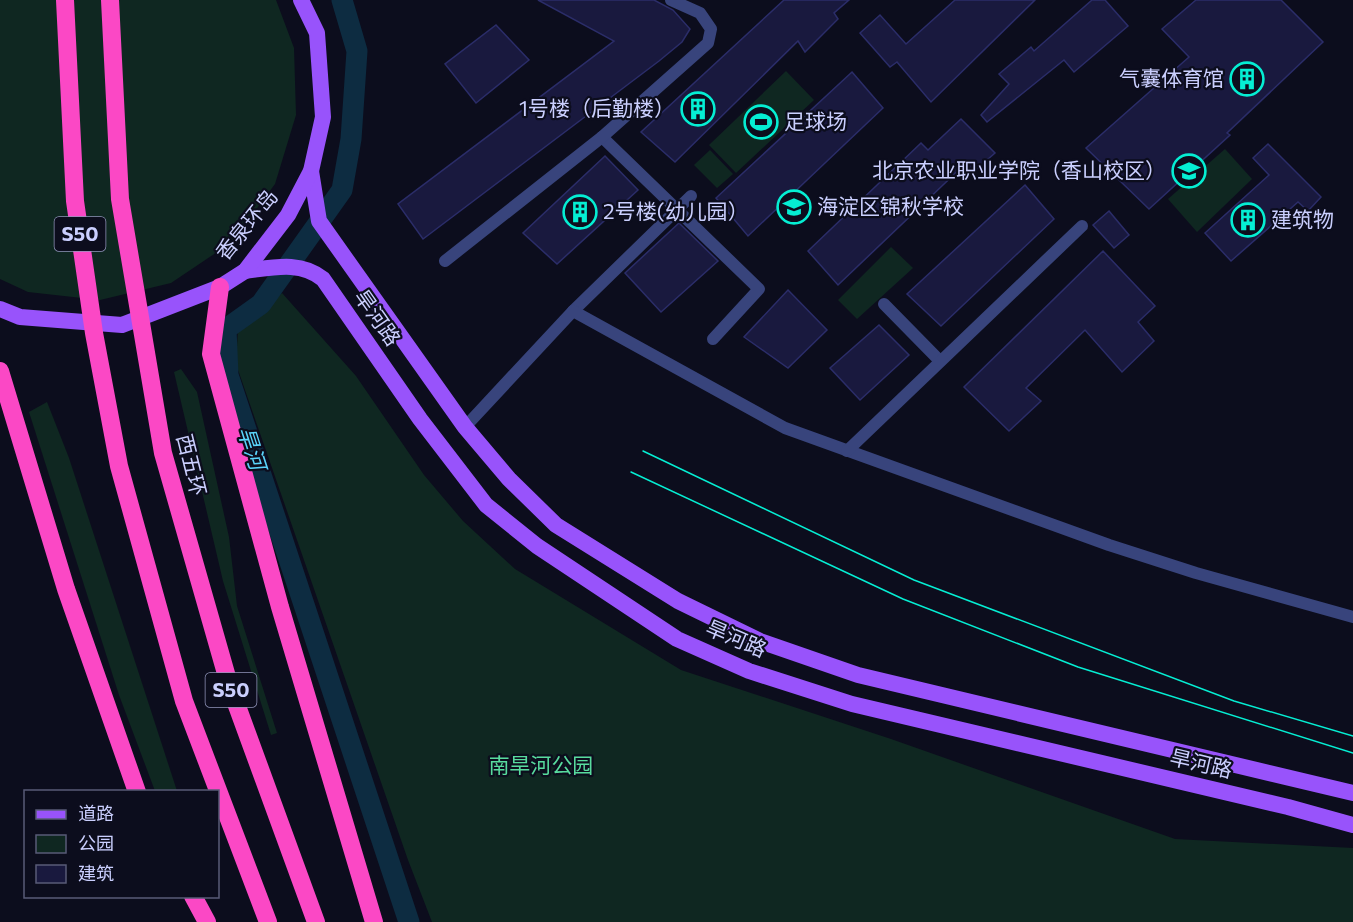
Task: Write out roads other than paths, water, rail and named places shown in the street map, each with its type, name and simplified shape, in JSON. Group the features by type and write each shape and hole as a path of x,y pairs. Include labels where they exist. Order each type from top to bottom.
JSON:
{"highway":[{"name":"S50","path":"65,0 75,201 94,333 119,466 184,701 218,790"},
{"name":"西五环","path":"110,0 120,199 163,453 229,684 316,922"},
{"path":"220,288 211,354 280,607 374,922"},
{"path":"0,371 66,589 136,790"},
{"name":"S50","path":"219,793 268,922"},
{"path":"194,898 207,922"}],"main road":[{"name":"香泉环岛","path":"0,309 20,317 122,325 220,288 244,271 288,215 311,171 323,117 317,33 301,0"},
{"name":"旱河路","path":"311,171 319,221 465,427 508,479 556,525 678,601 760,641 858,675 1353,793"},
{"name":"旱河路","path":"244,271 290,266 317,274 486,505 537,546 677,639 749,670 852,704 1288,807 1353,825"}],"street":[{"path":"445,261 602,137 708,43 711,29 700,13 671,0"},
{"path":"602,137 759,289 713,339"},
{"path":"465,427 573,311 691,196"},
{"path":"847,451 1082,226"},
{"path":"884,304 940,361"},
{"path":"573,311 785,428 1196,573 1353,617"}],"waterway":[{"name":"旱河","path":"342,0 357,51 351,139 342,190 261,304 226,329 228,375 409,922"}],"tram line":[{"path":"643,451 914,580 1234,701 1353,736"},
{"path":"631,472 903,599 1078,667 1353,753"}],"place":[{"name":"气囊体育馆","path":"1247,79"},
{"name":"1号楼（后勤楼）","path":"698,109"},
{"name":"足球场","path":"761,122"},
{"name":"北京农业职业学院（香山校区）","path":"1189,171"},
{"name":"海淀区锦秋学校","path":"794,207"},
{"name":"2号楼(幼儿园）","path":"580,212"},
{"name":"建筑物","path":"1248,220"}],"park label":[{"name":"南旱河公园","path":"541,766"}]}
